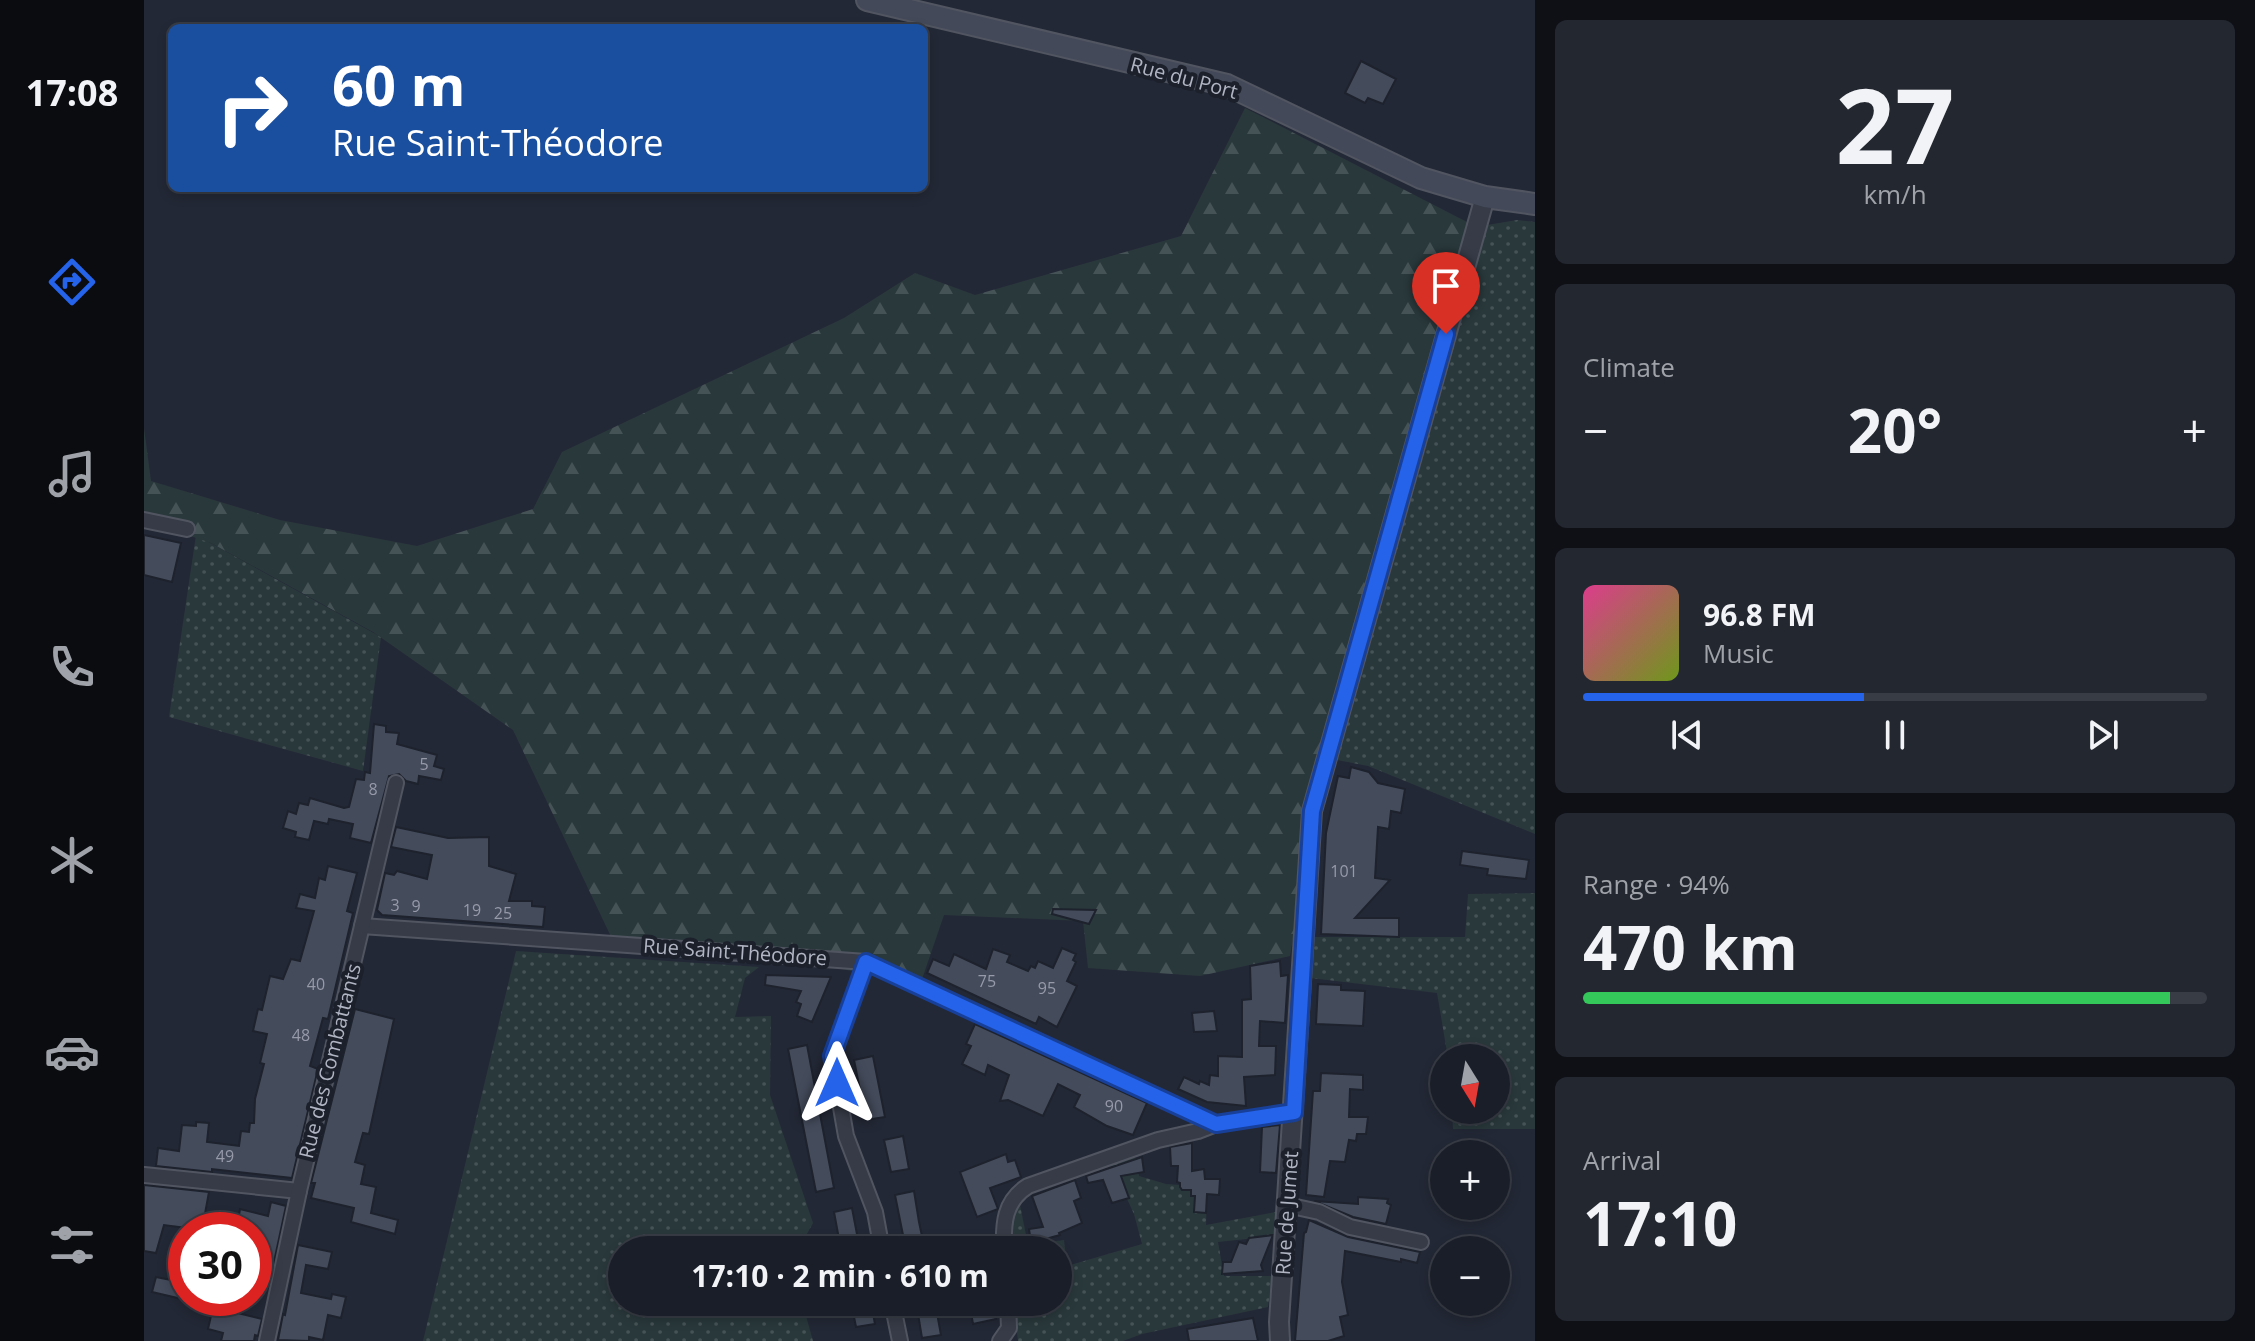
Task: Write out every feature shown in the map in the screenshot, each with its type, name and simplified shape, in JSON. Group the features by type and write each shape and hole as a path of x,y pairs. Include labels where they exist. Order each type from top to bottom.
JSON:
{"main road":[{"name":"Rue du Port","path":"867,0 1227,85 1421,178 1485,197 1535,204"}],"street":[{"name":"Rue de Jumet","path":"1280,1341 1312,811 1485,197"},
{"path":"144,520 187,529"},
{"name":"Rue des Combattants","path":"267,1341 299,1191 396,783"},
{"name":"Rue Saint-Théodore","path":"362,926 866,962 1216,1124"},
{"path":"866,962 832,1056 846,1136 875,1212 879,1236"},
{"path":"1003,1236 1007,1209 1017,1193 1028,1186 1158,1140 1216,1124 1294,1112"},
{"path":"144,1175 299,1191"},
{"path":"1287,1205 1319,1212 1350,1227 1421,1242"},
{"path":"895,1316 900,1341"},
{"path":"1000,1341 1009,1328 1009,1316"}],"green space":[{"path":"1245,108 1467,222 1319,787 1290,956 1200,976 1088,968 1083,921 944,915 920,985 774,955 614,943 513,730 373,632 211,543 144,520 144,428 151,481 280,520 417,546 533,509 562,452 844,318 915,273 975,295 1181,236"},
{"path":"1517,220 1535,222 1535,834 1368,766 1327,758 1487,225"},
{"path":"196,535 381,637 363,771 169,717"},
{"path":"1535,893 1535,1129 1453,1129 1453,1124 1510,1124 1510,1044 1446,1044 1437,993 1302,977 1304,937 1465,937 1468,894"},
{"path":"516,951 759,967 745,978 735,1017 771,1016 770,1095 813,1223 806,1236 608,1236 608,1316 806,1316 813,1341 423,1341"},
{"path":"1108,1158 1136,1158 1139,1176 1166,1184 1207,1187 1206,1225 1276,1212 1275,1236 1218,1242 1224,1276 1272,1276 1268,1307 1142,1334 1123,1341 1018,1341 1015,1316 1072,1316 1072,1265 1142,1244 1134,1214"},
{"path":"1019,1200 1026,1236 1006,1236 1007,1209"}],"building":[{"path":"1361,61 1396,79 1383,104 1368,98 1365,103 1345,93"},
{"path":"144,535 181,543 172,582 144,575"},
{"path":"374,724 386,726 386,732 399,733 397,744 437,755 434,766 444,769 441,780 419,776 418,784 406,781 399,774 389,776 371,843 350,838 353,824 329,819 328,824 314,821 309,840 295,837 296,832 283,828 288,811 296,814 299,803 308,805 310,798 349,807 356,779 364,780 365,772 370,773"},
{"path":"1351,767 1369,772 1378,783 1405,789 1401,813 1391,811 1389,829 1378,827 1375,878 1390,880 1355,918 1399,918 1399,937 1321,934 1326,833 1338,776 1349,778"},
{"path":"396,827 448,838 489,837 489,866 516,874 509,901 532,901 532,906 545,907 543,927 382,915 377,910 385,873 394,875 397,871 427,879 432,855 391,847"},
{"path":"1462,851 1529,860 1526,879 1487,875 1488,869 1460,865"},
{"path":"328,866 357,873 347,911 353,913 328,1019 323,1018 310,1066 318,1069 292,1178 156,1166 158,1148 179,1151 182,1125 209,1123 207,1142 239,1146 241,1131 249,1132 250,1123 254,1123 255,1099 264,1064 260,1063 267,1034 253,1031 258,1009 262,1010 270,976 283,979 291,959 300,961 314,911 296,908 300,894 315,898 319,878 325,880"},
{"path":"1053,909 1096,910 1089,924 1052,914"},
{"path":"1062,948 1076,954 1073,960 1076,962 1067,981 1077,986 1057,1027 1039,1017 1036,1024 927,973 933,959 949,966 954,954 986,969 993,949 1010,955 1007,962 1028,971 1031,966 1035,968 1038,961 1053,968"},
{"path":"1280,961 1281,976 1288,975 1285,1023 1260,1021 1259,1046 1276,1046 1275,1075 1244,1077 1246,1106 1207,1102 1178,1089 1184,1077 1209,1085 1210,1075 1218,1076 1218,1056 1242,1057 1242,1000 1251,999 1250,966"},
{"path":"766,975 831,977 812,1022 797,1016 801,1004 796,1002 801,991 765,985"},
{"path":"1318,984 1341,985 1341,990 1365,991 1363,1026 1316,1024"},
{"path":"355,1009 394,1019 369,1134 363,1133 355,1162 365,1165 361,1184 376,1187 371,1213 398,1220 395,1234 351,1222 354,1208 311,1198 315,1183 311,1183"},
{"path":"1214,1011 1217,1031 1194,1032 1192,1013"},
{"path":"975,1024 1147,1103 1133,1135 1107,1126 1074,1107 1080,1095 1058,1084 1043,1116 1008,1100 1000,1101 1009,1075 988,1065 985,1075 962,1064 971,1046 966,1044"},
{"path":"807,1045 834,1188 816,1192 788,1049"},
{"path":"873,1056 885,1117 866,1120 854,1060"},
{"path":"1321,1073 1363,1075 1363,1090 1350,1089 1349,1117 1368,1117 1366,1134 1357,1134 1356,1141 1349,1140 1345,1162 1330,1161 1324,1197 1306,1195 1313,1091 1320,1091"},
{"path":"1280,1125 1276,1173 1260,1172 1262,1127"},
{"path":"903,1136 909,1169 891,1172 884,1140"},
{"path":"1192,1143 1192,1171 1204,1169 1205,1179 1220,1179 1219,1195 1207,1194 1206,1213 1194,1212 1195,1196 1191,1196 1191,1190 1182,1190 1177,1182 1178,1166 1171,1166 1170,1147"},
{"path":"1006,1154 1008,1162 1015,1160 1021,1177 990,1188 998,1209 977,1217 960,1172"},
{"path":"1142,1157 1144,1172 1121,1176 1129,1198 1112,1203 1103,1180 1088,1183 1086,1176"},
{"path":"1075,1180 1081,1198 1074,1201 1082,1223 1056,1236 1030,1236 1029,1229 1043,1227 1032,1196"},
{"path":"144,1185 209,1192 205,1212 168,1212 168,1226 164,1225 156,1253 144,1251"},
{"path":"914,1191 922,1236 903,1236 895,1195"},
{"path":"1358,1197 1388,1199 1387,1203 1391,1205 1386,1224 1353,1217 1314,1201 1358,1204"},
{"path":"271,1202 286,1206 272,1271 272,1212 269,1212"},
{"path":"852,1208 857,1236 838,1236 834,1212"},
{"path":"1309,1220 1348,1237 1420,1252 1417,1263 1345,1251 1342,1282 1348,1315 1340,1317 1344,1336 1328,1341 1295,1341 1304,1233"},
{"path":"1273,1235 1261,1265 1263,1271 1222,1274 1223,1262 1231,1262 1239,1242 1246,1244 1249,1238"},
{"path":"298,1245 332,1252 328,1269 306,1265 301,1293 331,1299 332,1294 346,1297 341,1318 328,1315 323,1340 309,1337 309,1341 278,1340"},
{"path":"156,1277 168,1279 168,1296 152,1292"},
{"path":"211,1316 262,1319 254,1341 221,1341 223,1333 208,1329"},
{"path":"854,1316 874,1316 875,1324 856,1327"},
{"path":"918,1316 938,1316 941,1335 922,1338"},
{"path":"972,1316 995,1316 996,1319 973,1324"},
{"path":"1253,1318 1258,1341 1189,1341 1187,1329"}],"route":[{"path":"837,1083 832,1056 866,962 1216,1124 1294,1112 1312,811 1446,334"}]}
